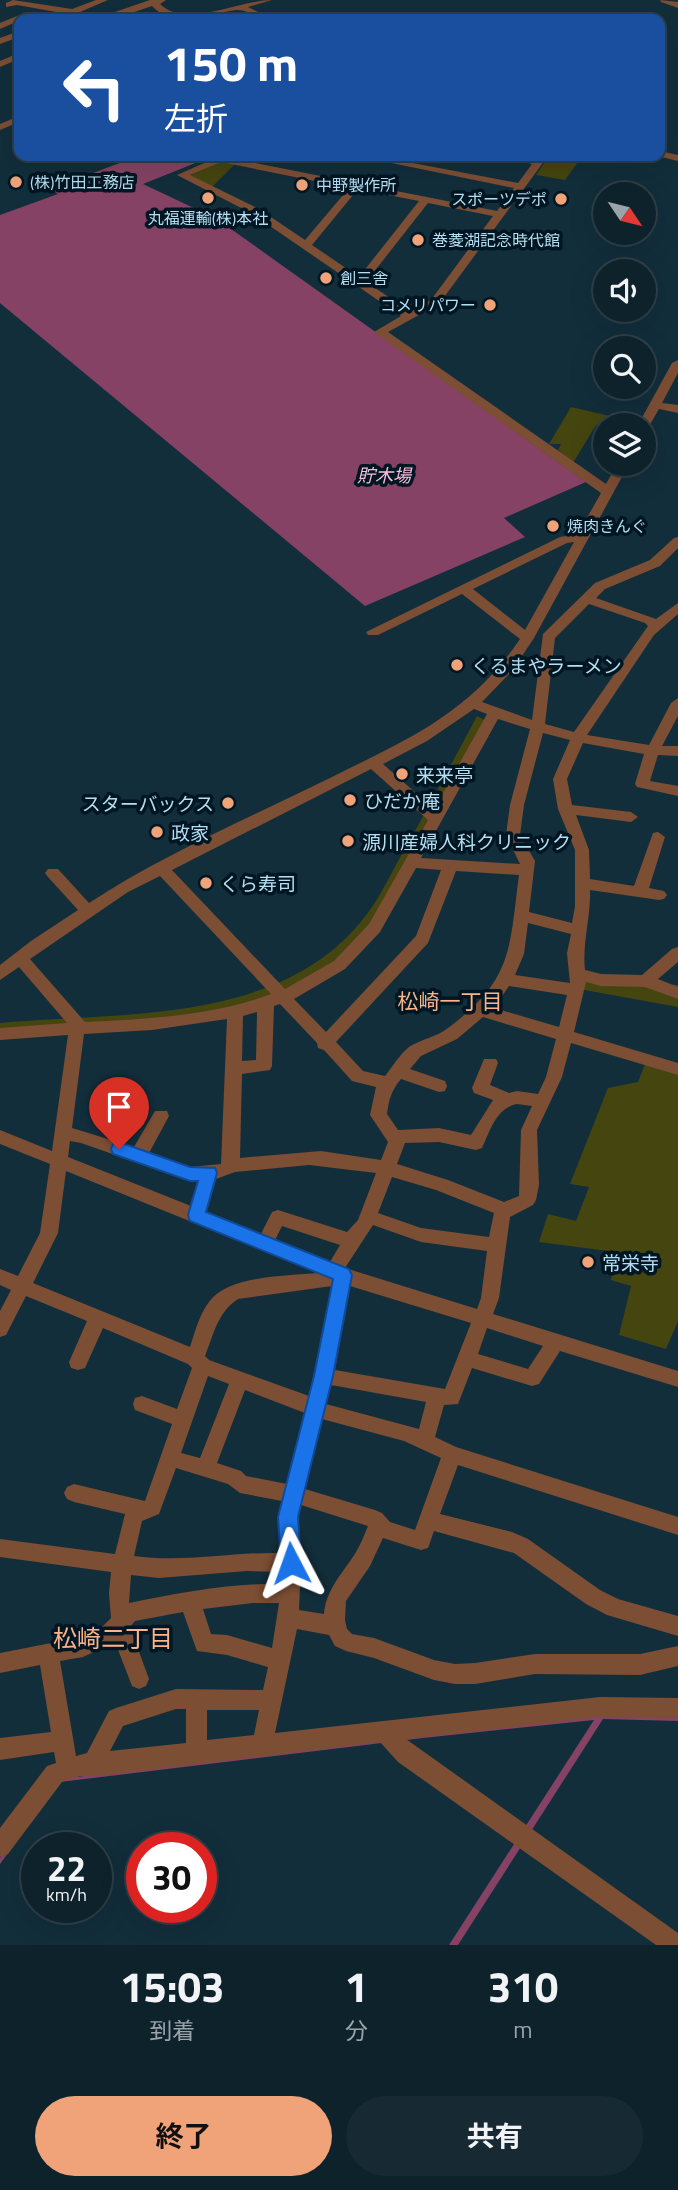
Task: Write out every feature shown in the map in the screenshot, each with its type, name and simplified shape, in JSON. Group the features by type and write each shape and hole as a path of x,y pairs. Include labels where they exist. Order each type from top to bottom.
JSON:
{"street":[{"path":"20,14 39,0"},
{"path":"5,3 29,9 77,13 89,2 104,0"},
{"path":"223,0 255,14"},
{"path":"212,14 268,0"},
{"path":"664,0 678,5"},
{"path":"116,14 158,1 162,11 172,14"},
{"path":"29,9 35,14"},
{"path":"215,161 182,175 255,211 408,316"},
{"path":"231,161 498,214"},
{"path":"248,164 251,161"},
{"path":"268,169 275,161"},
{"path":"410,161 520,186"},
{"path":"539,161 435,302 380,332 607,491"},
{"path":"306,245 356,186"},
{"path":"360,282 426,199"},
{"path":"651,413 678,363"},
{"path":"655,405 678,409"},
{"path":"0,974 87,910 161,868 433,732 473,703 508,668 529,635 616,476"},
{"path":"373,632 564,540 582,537"},
{"path":"262,1745 289,1618 291,1563 288,1517 324,1376 339,1273 351,1241 365,1224 397,1141 378,1115 382,1091 415,1052 451,1035 495,996 516,954 528,862 513,835 517,805 538,726 548,637 600,586 655,563 666,556 678,541"},
{"path":"463,587 529,635 548,637"},
{"path":"586,599 650,620 655,627"},
{"path":"64,1134 82,1136 190,1174 226,1170 231,1166 332,1158 386,1169 461,1190 504,1210 527,1200 530,1185 529,1130 544,1102 565,1037 577,982 577,930 583,906 582,850 565,809 560,779 579,736 655,627 678,607"},
{"path":"473,703 494,714 579,736 652,752 678,751"},
{"path":"678,704 652,752 642,784 678,791"},
{"path":"0,1034 235,1015 282,998 332,970 368,937 414,863 494,714"},
{"path":"373,763 437,820"},
{"path":"565,809 631,817"},
{"path":"640,891 658,837"},
{"path":"414,863 528,870"},
{"path":"324,1044 423,939 451,864"},
{"path":"161,868 324,1044 358,1076 393,1077 439,1086"},
{"path":"53,873 87,910"},
{"path":"583,883 659,895"},
{"path":"522,916 577,930"},
{"path":"646,981 678,953"},
{"path":"0,1329 20,1285 49,1233 79,1028 20,958"},
{"path":"505,980 646,981 678,993"},
{"path":"233,1068 264,1066 265,1005"},
{"path":"480,1010 678,1069"},
{"path":"231,1166 235,1015"},
{"path":"490,1063 480,1088 508,1099 535,1099 544,1102"},
{"path":"395,1137 439,1135 476,1143 493,1107 508,1099"},
{"path":"138,1156 161,1116"},
{"path":"0,1137 339,1273 482,1320 678,1379"},
{"path":"197,1215 209,1173"},
{"path":"324,1376 451,1398 490,1298 496,1245 504,1210"},
{"path":"367,1216 421,1235 496,1245"},
{"path":"265,1243 278,1217 351,1241"},
{"path":"139,1679 120,1623 118,1606 123,1565 134,1515 152,1508 184,1420 215,1303 224,1296 244,1289 329,1279 339,1273"},
{"path":"0,1276 198,1362 315,1409 424,1440 452,1454 678,1526"},
{"path":"78,1362 99,1318"},
{"path":"468,1359 532,1378 556,1342"},
{"path":"206,1468 240,1379"},
{"path":"424,1440 436,1397"},
{"path":"142,1404 184,1420"},
{"path":"170,1458 234,1477 240,1484 293,1495 375,1519 379,1526 421,1541 452,1454"},
{"path":"74,1493 146,1510"},
{"path":"430,1521 505,1539 521,1546 593,1597 614,1608 678,1626"},
{"path":"379,1526 371,1537 368,1549 341,1588 335,1606 337,1626 346,1643 376,1648 454,1674 536,1664 638,1667 678,1656"},
{"path":"0,1548 159,1569 247,1562 291,1563"},
{"path":"0,1663 83,1647 106,1637 130,1612 253,1593 289,1594"},
{"path":"190,1602 204,1644 227,1645 281,1660"},
{"path":"289,1618 337,1626"},
{"path":"49,1655 61,1741 68,1770"},
{"path":"98,1765 98,1751 116,1718 176,1699 271,1700"},
{"path":"196,1752 197,1700"},
{"path":"0,1846 55,1774 80,1765 262,1745 392,1738 600,1707 678,1708"},
{"path":"392,1738 523,1837 675,1945"},
{"path":"1,1749 61,1741"}],"shaded area":[{"path":"546,161 578,161 565,180 536,175"},
{"path":"218,162 235,164 212,187 189,176"},
{"path":"571,407 597,413 593,413 593,430 573,463 558,450 561,444 549,444"},
{"path":"477,716 486,721 391,898 353,949 287,993 216,1014 0,1031 0,1023 100,1017 203,1005 252,993 297,974 338,946 372,907"},
{"path":"580,978 678,985 678,1007 579,989"},
{"path":"645,1064 678,1073 678,1321 666,1349 619,1335 631,1286 611,1280 616,1252 539,1242 548,1214 576,1221 589,1187 570,1184 608,1088 638,1082"}],"water":[{"name":"貯木場","path":"125,161 200,161 143,184 217,219 586,482 504,518 525,537 365,606 0,303 0,215 58,194 51,189"},
{"path":"678,1715 678,1721 603,1719 458,1945 449,1945 594,1720 60,1782 0,1864 0,1858 59,1779 580,1717"}],"place":[{"name":"(株)竹田工務店","path":"16,182"},
{"name":"中野製作所","path":"302,185"},
{"name":"丸福運輸(株)本社","path":"208,198"},
{"name":"スポーツデポ","path":"561,199"},
{"name":"巻菱湖記念時代館","path":"418,240"},
{"name":"創三舎","path":"326,278"},
{"name":"コメリパワー","path":"490,305"},
{"name":"焼肉きんぐ","path":"553,526"},
{"name":"くるまやラーメン","path":"457,665"},
{"name":"来来亭","path":"402,774"},
{"name":"ひだか庵","path":"350,800"},
{"name":"スターバックス","path":"228,803"},
{"name":"政家","path":"157,832"},
{"name":"源川産婦人科クリニック","path":"348,841"},
{"name":"くら寿司","path":"206,883"},
{"name":"常栄寺","path":"588,1262"}],"district":[{"name":"松崎一丁目","path":"450,1001"},
{"name":"松崎二丁目","path":"113,1638"}],"route":[{"path":"119,1149 190,1174 209,1173 197,1215 343,1275 324,1376 288,1517 291,1563"}]}
